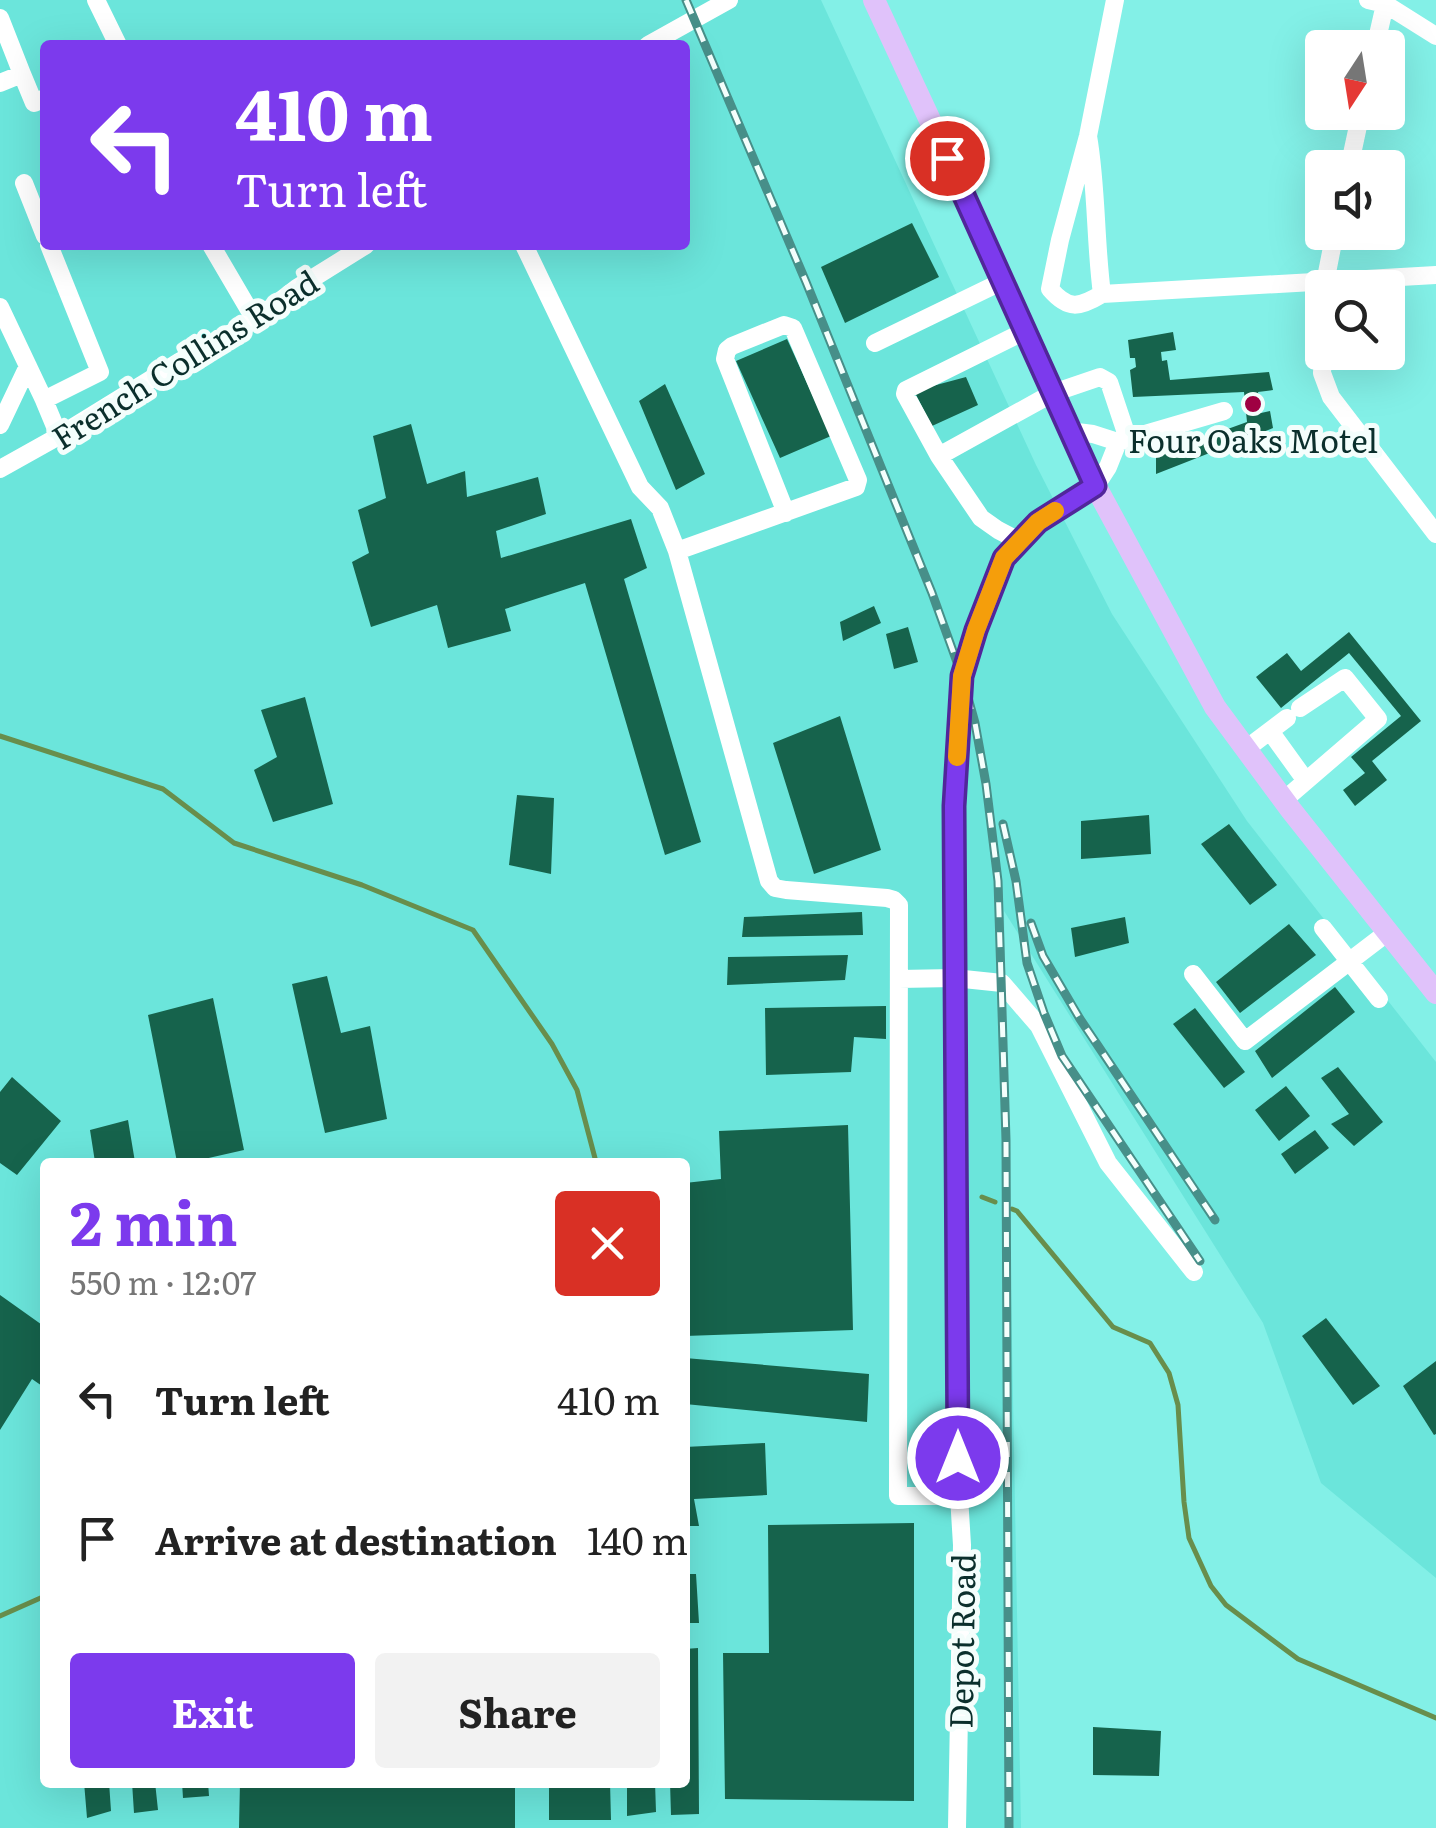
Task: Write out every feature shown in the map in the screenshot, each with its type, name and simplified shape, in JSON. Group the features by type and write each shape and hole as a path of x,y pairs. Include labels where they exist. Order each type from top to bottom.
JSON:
{"main road":[{"path":"874,0 1095,486 1215,707 1436,993"}],"street":[{"path":"96,0 116,40"},
{"path":"657,40 728,0"},
{"path":"1114,0 1088,136 1050,289 1061,301 1074,306 1102,294 1305,286"},
{"path":"1378,30 1380,1 1436,36"},
{"path":"0,18 34,103 40,100"},
{"path":"0,83 22,74"},
{"path":"1088,136 1102,294"},
{"path":"24,183 40,223"},
{"path":"44,400 100,372 51,250"},
{"path":"214,250 255,320"},
{"name":"French Collins Road","path":"0,469 255,320 358,250"},
{"path":"526,250 640,487 660,508 677,550 769,881 786,890 894,900 899,905 898,1496 959,1496"},
{"path":"1405,278 1436,275"},
{"path":"875,343 1003,282"},
{"path":"0,307 60,436"},
{"path":"677,550 786,513 856,486 858,480 798,337 793,328 784,324 732,346 725,359 786,513"},
{"path":"1019,542 981,518 939,456 905,394 906,390 1025,331"},
{"path":"0,426 28,366"},
{"path":"1322,370 1331,398 1436,534"},
{"path":"939,456 1052,393 1100,377 1109,382 1123,441 1095,486"},
{"path":"1069,431 1123,441 1224,411"},
{"name":"Depot Road","path":"958,1828 962,1545 954,806 962,676 1004,558 1038,522 1095,486"},
{"path":"1246,749 1345,678 1378,719 1284,800"},
{"path":"1270,732 1306,780"},
{"path":"1323,928 1379,999"},
{"path":"1193,974 1245,1041 1388,932"},
{"path":"899,979 954,978 1002,983 1039,1026 1108,1163 1194,1272"}],"shaded area":[{"path":"0,0 821,0 1036,465 1112,614 1247,821 1436,1062 1436,1578 1321,1483 1263,1323 1004,911 1021,1828 0,1828"}],"building":[{"path":"912,223 939,277 845,323 821,267"},
{"name":"Four Oaks Motel","path":"1173,332 1176,350 1161,352 1162,361 1167,360 1170,380 1269,372 1273,390 1258,392 1261,413 1270,411 1273,428 1156,474 1156,455 1247,422 1244,392 1133,397 1130,370 1136,367 1135,358 1130,358 1128,340"},
{"path":"787,339 831,436 780,458 736,361"},
{"path":"966,377 978,405 932,426 914,391"},
{"path":"665,384 705,474 676,490 639,401"},
{"path":"411,424 427,484 465,471 467,497 538,477 546,514 496,531 501,558 631,519 647,568 624,579 701,842 665,855 585,583 505,609 511,631 448,648 437,605 371,627 352,562 369,553 358,510 386,498 373,436"},
{"path":"874,606 881,623 843,641 840,622"},
{"path":"908,627 918,662 894,669 886,634"},
{"path":"1349,632 1421,721 1372,761 1387,780 1355,806 1343,790 1365,773 1351,757 1401,716 1349,653 1281,708 1256,677 1287,653 1301,671"},
{"path":"305,697 333,804 273,822 254,770 277,757 261,710"},
{"path":"840,716 881,850 814,874 773,743"},
{"path":"517,795 554,798 551,874 509,865"},
{"path":"1149,815 1151,854 1081,859 1081,821"},
{"path":"1229,824 1277,885 1250,905 1201,844"},
{"path":"862,912 863,935 742,937 744,917"},
{"path":"1125,917 1129,943 1075,957 1071,928"},
{"path":"1289,924 1316,955 1240,1013 1216,982"},
{"path":"848,955 845,980 727,985 728,957"},
{"path":"327,976 341,1033 370,1026 387,1119 325,1133 292,984"},
{"path":"1335,987 1355,1012 1272,1078 1255,1051"},
{"path":"213,998 244,1150 209,1158 176,1158 148,1015"},
{"path":"886,1006 886,1039 854,1037 851,1072 766,1075 765,1008"},
{"path":"1195,1008 1245,1072 1224,1088 1173,1024"},
{"path":"1338,1067 1383,1122 1354,1146 1331,1124 1349,1114 1321,1078"},
{"path":"12,1077 61,1121 17,1175 0,1163 0,1092"},
{"path":"1286,1086 1310,1116 1279,1141 1255,1110"},
{"path":"128,1120 134,1158 94,1158 90,1130"},
{"path":"848,1125 853,1330 690,1336 690,1182 721,1179 719,1131"},
{"path":"1315,1130 1329,1148 1295,1174 1281,1154"},
{"path":"0,1295 40,1323 40,1385 32,1379 0,1430"},
{"path":"1326,1318 1380,1386 1353,1405 1302,1336"},
{"path":"690,1358 869,1374 867,1422 690,1404"},
{"path":"1436,1361 1436,1434 1434,1435 1403,1386"},
{"path":"765,1443 767,1495 694,1499 699,1526 690,1526 690,1447"},
{"path":"914,1523 914,1801 725,1799 723,1653 769,1653 768,1525"},
{"path":"690,1574 696,1574 699,1623 690,1623"},
{"path":"698,1648 699,1814 671,1815 670,1788 690,1788 690,1649"},
{"path":"1093,1727 1161,1731 1159,1776 1093,1775"},
{"path":"84,1788 109,1788 111,1811 87,1818"},
{"path":"132,1788 156,1788 158,1810 134,1813"},
{"path":"182,1788 208,1788 209,1796 183,1798"},
{"path":"240,1788 515,1788 515,1828 239,1828"},
{"path":"549,1788 610,1788 611,1820 549,1820"},
{"path":"627,1788 655,1788 656,1812 627,1816"}],"waterway":[{"path":"0,736 163,789 234,843 362,885 473,930 552,1044 577,1090 595,1158"},
{"path":"982,1197 995,1202"},
{"path":"1012,1209 1113,1327 1150,1343 1169,1373 1178,1405 1189,1538 1211,1586 1226,1605 1298,1659 1436,1718"},
{"path":"0,1616 40,1598"}],"railway":[{"path":"686,0 932,593 962,676 986,784 998,881 1006,1140 1009,1828"},
{"path":"1003,824 1016,881 1027,963 1062,1056 1200,1261"},
{"path":"1031,923 1043,956 1080,1019 1215,1220"}],"slow traffic":[{"path":"957,757 962,676 1004,558 1038,522 1055,511"}],"place":[{"name":"Four Oaks Motel","path":"1253,404"}],"route":[{"path":"947,158 1095,486 1038,522 1004,558 962,676 954,806 958,1458"}]}
